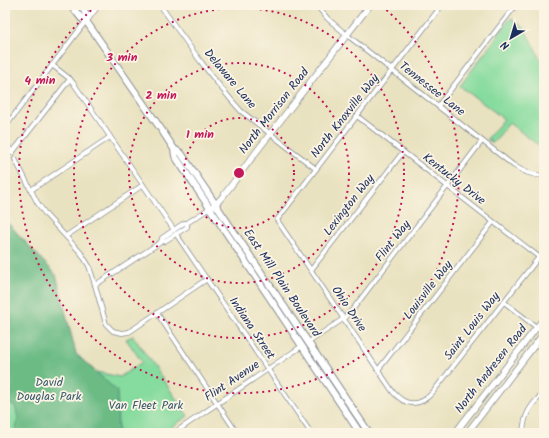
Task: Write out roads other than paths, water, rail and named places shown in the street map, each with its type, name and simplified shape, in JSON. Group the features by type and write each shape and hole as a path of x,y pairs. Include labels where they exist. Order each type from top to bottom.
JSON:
{"main road":[{"name":"East Mill Plain Boulevard","path":"71,5 81,18 86,21 174,149 175,156 360,433"},
{"name":"East Mill Plain Boulevard","path":"81,5 85,12 86,21"},
{"name":"East Mill Plain Boulevard","path":"174,149 181,152 369,433"}],"street":[{"name":"Delaware Lane","path":"160,5 230,99 241,111 316,169"},
{"name":"Tennessee Lane","path":"316,5 328,19 347,35 482,141 524,172 544,176"},
{"name":"North Morrison Road","path":"95,285 161,242 165,241 175,232 186,227 188,223 216,204 370,5"},
{"name":"North Knoxville Way","path":"277,220 442,5"},
{"path":"438,106 516,5"},
{"path":"5,127 96,6"},
{"name":"Indiana Street","path":"52,65 74,84 311,433"},
{"path":"5,140 12,153 70,79"},
{"name":"Kentucky Drive","path":"357,116 539,257"},
{"path":"31,190 110,137"},
{"name":"Flint Way","path":"308,342 343,319 353,309 482,141"},
{"name":"Lexington Way","path":"311,270 403,152"},
{"path":"15,159 46,216 81,252 89,266 106,324 113,331 122,333 129,332 207,278"},
{"path":"66,236 143,185"},
{"name":"Ohio Drive","path":"277,220 393,392 404,402 410,403"},
{"name":"Louisville Way","path":"378,370 493,222"},
{"name":"Saint Louis Way","path":"410,403 418,403 430,396 544,252"},
{"path":"504,302 544,333"},
{"path":"157,313 238,433"},
{"name":"North Andresen Road","path":"455,433 544,318"},
{"name":"North Andresen Road","path":"467,433 544,333"},
{"name":"Flint Avenue","path":"174,433 302,346"},
{"path":"523,433 524,422 528,412 534,403 544,393"}],"park label":[{"name":"David Douglas Park","path":"49,389"},
{"name":"Van Fleet Park","path":"146,405"}]}
